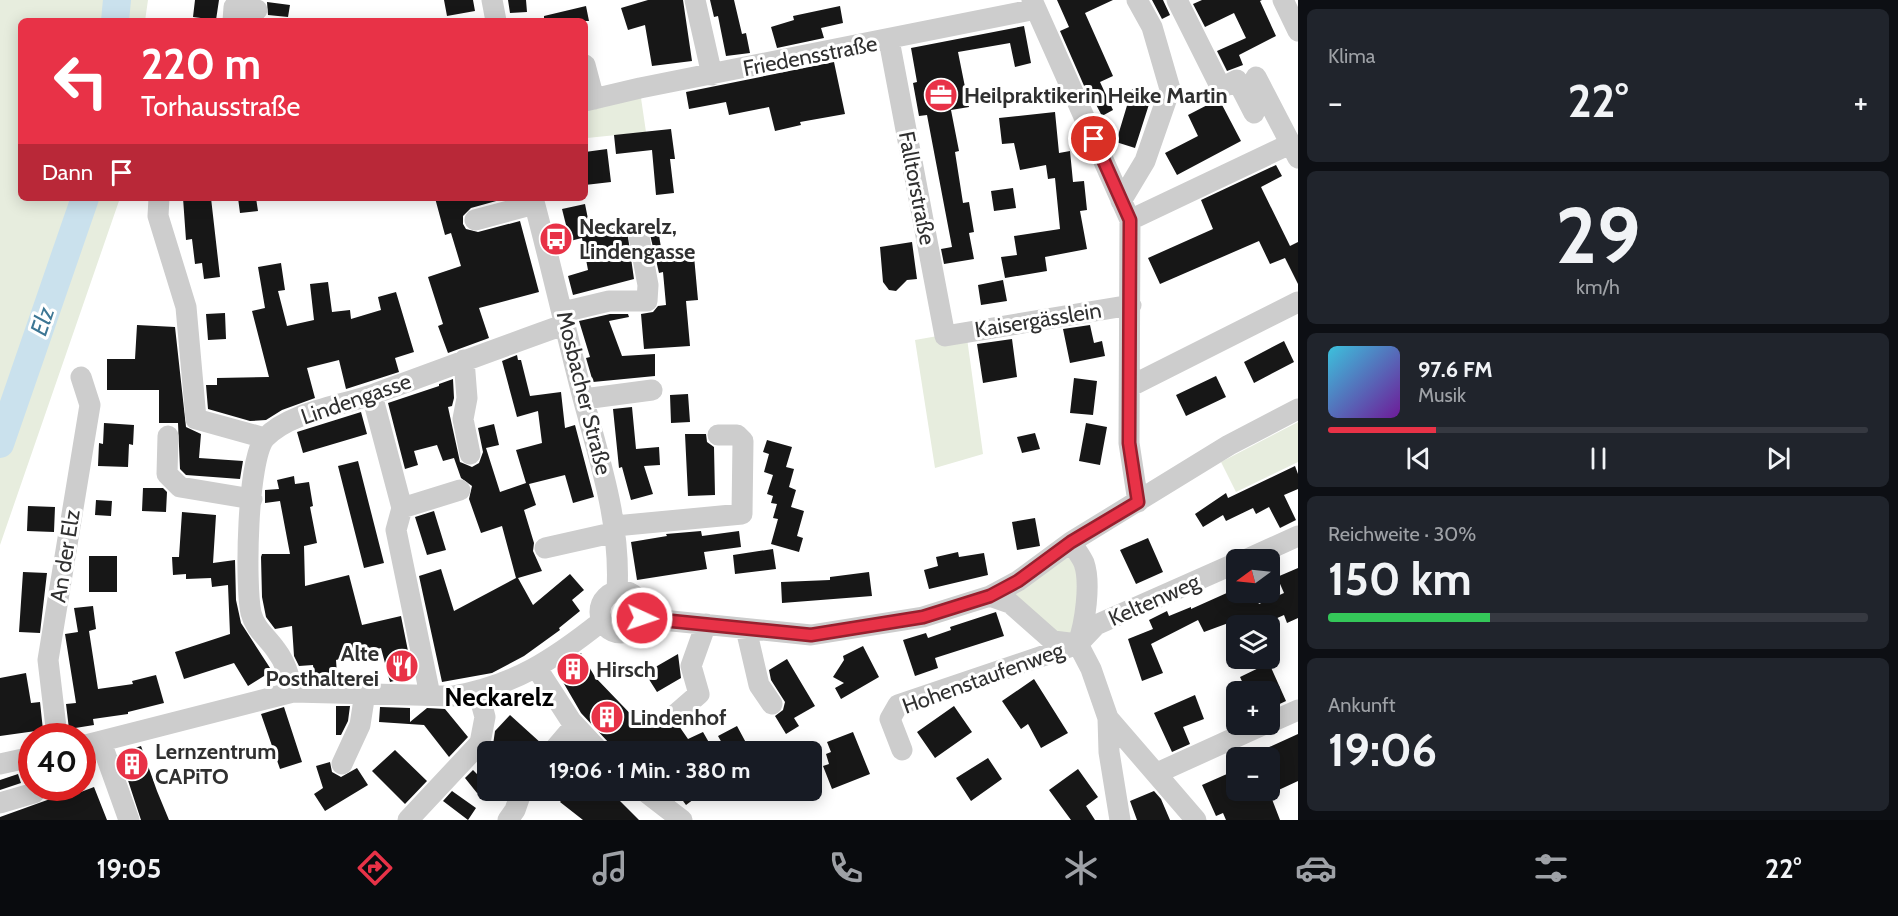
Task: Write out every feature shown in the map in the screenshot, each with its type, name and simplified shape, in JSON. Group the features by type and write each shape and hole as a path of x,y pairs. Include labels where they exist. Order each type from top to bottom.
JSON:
{"street":[{"path":"492,0 495,18"},
{"path":"695,0 712,75"},
{"path":"1121,201 1145,161 1170,89 1152,27 1137,0"},
{"path":"1177,0 1221,88 1237,80 1254,113"},
{"path":"1283,0 1298,31"},
{"path":"1034,5 1130,220 1129,443 1138,502"},
{"name":"Friedensstraße","path":"590,100 639,88 889,40 1034,5"},
{"path":"233,18 234,7 257,10"},
{"name":"Falltorstraße","path":"889,40 945,336"},
{"path":"1130,220 1294,151 1256,77"},
{"path":"159,201 158,216 186,307 196,419 265,438 257,453 248,521 251,612 257,629 276,649 288,669 293,692"},
{"path":"474,220 534,201"},
{"name":"Mosbacher Straße","path":"534,201 615,529 619,558 616,591"},
{"name":"Lindengasse","path":"265,438 297,418 372,395 609,301 647,301 648,285 639,237"},
{"path":"1131,386 1298,302"},
{"name":"Kaisergässlein","path":"945,336 1131,305"},
{"path":"464,360 467,398 463,419 470,454"},
{"name":"An der Elz","path":"55,723 48,660 90,405 81,376"},
{"path":"584,399 652,390"},
{"path":"372,395 402,507 396,530 430,694"},
{"path":"642,618 811,635 923,617 990,596 1018,581 1071,542 1229,445 1298,409"},
{"path":"545,548 615,529 742,514 743,441 737,435 718,435"},
{"path":"168,436 167,474 180,487 252,499"},
{"path":"402,507 460,490"},
{"path":"1269,549 1298,536"},
{"path":"1071,542 1083,562 1086,579 1085,615 1078,644 1091,669 1108,718 1109,752 1120,820"},
{"name":"Keltenweg","path":"1078,644 1096,625 1226,567"},
{"path":"616,591 631,593 641,603 642,618 636,628 624,634 609,630 602,621 600,609 602,602 616,591"},
{"path":"990,596 1010,603 1053,641 1078,644"},
{"path":"96,743 293,692 453,696 478,691 501,685 536,667 577,642 602,621"},
{"path":"676,714 699,694 691,666 706,624"},
{"path":"746,628 759,685 772,704"},
{"name":"Hohenstaufenweg","path":"902,750 891,719 898,705 1078,644"},
{"path":"536,667 575,725 590,741"},
{"path":"408,820 480,743 485,717 478,691"},
{"path":"342,764 360,725 364,693"},
{"path":"1280,718 1298,710"},
{"path":"1108,718 1196,820"},
{"path":"561,741 575,725"},
{"path":"1157,773 1242,735"},
{"path":"96,752 129,820"},
{"path":"0,764 18,760"},
{"path":"0,792 18,786"},
{"path":"0,803 18,798"},
{"path":"508,820 518,801"},
{"path":"656,801 677,819"}],"green space":[{"path":"0,0 148,0 145,18 18,18 18,201 119,201 0,545"},
{"path":"641,98 646,132 588,138 588,108"},
{"path":"966,331 983,454 935,468 915,340"},
{"path":"1298,422 1298,462 1236,492 1221,462"},
{"path":"1071,542 1083,562 1078,644 1010,603 1018,581"}],"building":[{"path":"195,0 219,0 216,18 193,17"},
{"path":"444,0 473,0 475,11 447,16"},
{"path":"508,0 526,0 527,12 510,13"},
{"path":"648,0 683,0 692,61 652,66 645,25 628,30 621,8"},
{"path":"710,0 734,0 742,34 746,33 750,53 726,56 718,16 714,17"},
{"path":"1057,0 1113,0 1085,13 1113,76 1100,82 1113,110 1102,116 1087,87 1085,88 1060,31 1069,27"},
{"path":"1152,0 1163,0 1170,15 1162,19"},
{"path":"1202,0 1262,0 1260,1 1276,36 1239,55 1243,65 1227,71 1217,51 1246,38 1234,13 1205,27 1193,4"},
{"path":"267,2 290,5 288,17 268,15"},
{"path":"586,6 589,21 588,18 544,18 544,16"},
{"path":"840,6 843,23 821,28 824,38 777,48 771,27 794,20 793,16"},
{"path":"1024,26 1031,63 1015,67 1010,43 958,52 969,107 951,110 959,151 955,152 963,203 969,202 974,232 969,233 974,259 944,264 941,249 952,247 927,115 919,116 913,83 917,82 911,48"},
{"path":"834,62 845,114 800,122 801,125 775,131 769,107 729,115 726,102 689,109 686,92"},
{"path":"1132,89 1152,95 1135,148 1116,142"},
{"path":"1217,100 1220,101 1241,141 1177,175 1165,153 1198,136 1188,115"},
{"path":"1055,112 1059,153 1070,151 1073,182 1084,181 1087,210 1080,211 1087,249 1045,257 1047,271 1005,278 1001,257 1017,255 1014,236 1060,229 1055,178 1048,179 1046,165 1020,170 1014,143 1002,144 999,118"},
{"path":"671,129 675,159 670,159 674,193 656,195 652,150 616,154 614,135"},
{"path":"607,149 611,182 588,185 588,152"},
{"path":"1276,165 1282,176 1261,187 1290,246 1298,242 1298,284 1285,258 1270,264 1259,241 1160,284 1148,258 1213,229 1201,200"},
{"path":"1013,188 1016,208 994,211 991,191"},
{"path":"183,201 211,201 220,277 204,279 202,263 195,264 192,239 186,240"},
{"path":"238,201 256,201 258,211 240,213"},
{"path":"436,201 496,201 471,208 463,216 463,224 466,229 478,232 520,221 539,292 479,308 489,338 448,353 438,326 443,324 428,277 461,266 451,233 445,235"},
{"path":"585,204 590,229 626,223 634,279 573,295 568,276 588,270 582,238 558,244 555,233 567,229 562,209"},
{"path":"658,229 663,260 694,256 698,300 686,301 690,346 644,349 641,314 653,312 658,306 666,305 663,272 659,273 649,230"},
{"path":"912,242 917,279 907,280 896,291 889,290 883,282 880,247"},
{"path":"281,263 285,290 278,291 287,326 314,320 310,284 328,282 332,312 350,310 351,319 381,310 378,297 396,292 414,352 395,358 399,372 346,389 339,360 307,368 315,398 282,410 266,420 250,421 208,409 206,385 217,385 217,378 269,377 252,311 265,308 258,267"},
{"path":"1003,280 1007,301 981,305 978,285"},
{"path":"225,313 226,339 208,340 206,314"},
{"path":"610,314 628,314 629,317 609,321 622,356 655,354 655,376 593,382 586,358 590,357 579,321"},
{"path":"137,325 175,327 186,427 201,434 199,458 243,461 240,479 186,475 180,469 178,423 159,423 159,390 107,390 107,359 135,359"},
{"path":"1090,325 1094,343 1102,341 1105,356 1070,363 1063,329"},
{"path":"1012,339 1017,377 983,383 977,344"},
{"path":"1284,341 1294,362 1254,383 1244,362"},
{"path":"517,355 518,360 521,360 530,396 561,392 565,428 575,425 594,497 573,503 565,475 529,484 536,505 524,510 534,543 533,551 542,571 518,578 533,605 570,574 584,590 572,600 580,611 559,628 560,630 524,656 492,673 442,682 419,576 441,569 454,611 516,578 502,526 481,533 469,499 472,486 461,478 454,458 443,461 437,445 414,451 418,465 405,469 388,403 453,379 454,398 452,406 448,407 460,462 472,467 479,463 483,452 478,428 494,424 499,445 486,448 500,492 526,483 516,450 542,443 538,411 517,417 502,361"},
{"path":"1216,376 1226,397 1186,416 1176,395"},
{"path":"1074,378 1097,381 1093,415 1070,413"},
{"path":"688,394 690,422 671,423 670,395"},
{"path":"632,407 636,449 659,447 660,465 644,466 653,494 631,500 622,467 619,468 613,409"},
{"path":"361,412 367,434 303,453 297,432"},
{"path":"104,423 134,425 133,445 129,444 128,467 98,466 99,443 103,444"},
{"path":"1086,423 1107,427 1100,465 1079,461"},
{"path":"1035,433 1040,449 1022,453 1017,437"},
{"path":"685,434 706,434 707,442 714,447 715,495 688,496"},
{"path":"767,440 792,447 786,467 794,469 789,487 796,490 791,507 804,511 797,536 803,538 799,552 771,544 778,519 773,518 777,504 771,503 773,496 767,494 773,475 764,472 769,454 763,452"},
{"path":"358,461 384,563 364,568 338,466"},
{"path":"1295,466 1298,474 1298,489 1284,495 1296,520 1280,528 1269,507 1256,514 1253,508 1226,521 1223,515 1203,527 1195,514 1226,493 1228,498"},
{"path":"294,476 295,484 309,482 313,506 310,507 317,543 304,546 305,586 349,575 362,625 401,616 413,676 390,682 381,648 336,660 337,674 314,676 313,665 299,666 294,656 292,626 275,629 266,617 262,597 262,554 290,554 280,501 265,503 265,490 279,489 277,480"},
{"path":"143,488 163,488 167,492 166,512 142,511"},
{"path":"96,500 112,501 111,516 95,515"},
{"path":"28,506 55,507 54,532 27,531"},
{"path":"434,511 446,550 427,555 415,517"},
{"path":"182,512 216,515 213,563 235,560 236,600 241,623 272,671 248,686 234,663 184,679 175,652 230,634 228,585 212,587 211,578 186,579 186,574 173,575 172,557 179,557"},
{"path":"1035,518 1040,546 1017,550 1012,522"},
{"path":"701,531 702,536 739,531 741,547 704,552 707,569 637,580 631,542 667,536 666,534"},
{"path":"1148,538 1163,572 1136,584 1120,550"},
{"path":"773,549 776,569 735,574 733,555"},
{"path":"958,552 959,557 984,553 988,575 929,589 924,570 938,566 936,557"},
{"path":"89,556 117,556 117,592 89,592"},
{"path":"1298,568 1298,618 1287,623 1284,615 1226,615 1226,624 1204,632 1198,620 1151,644 1163,673 1142,681 1128,639 1153,629 1149,620 1167,611 1169,616 1191,607 1191,609 1226,593 1226,603 1280,603 1280,595 1284,593 1280,584 1280,576"},
{"path":"23,572 47,573 40,633 19,632"},
{"path":"869,572 872,596 782,603 781,582 830,580 830,577"},
{"path":"93,606 96,629 89,631 98,689 133,684 132,681 156,675 164,703 128,712 128,714 93,719 94,723 68,723 66,704 76,703 65,634 78,632 74,608"},
{"path":"996,612 1004,636 935,658 938,668 915,676 903,640 926,633 928,638 951,630 950,627"},
{"path":"863,646 879,677 841,699 835,688 844,683 833,677 844,660 843,656"},
{"path":"581,653 595,677 644,728 664,716 671,726 679,726 688,739 703,732 708,741 607,741 581,713 556,670"},
{"path":"678,654 681,678 657,692 645,673"},
{"path":"787,659 815,706 794,718 799,726 786,734 775,716 783,710 785,702 771,680 769,670"},
{"path":"1257,669 1272,669 1277,681 1242,681 1240,677"},
{"path":"26,673 31,703 40,702 42,723 18,723 18,733 0,736 0,678"},
{"path":"1034,679 1068,733 1041,748 1028,724 1021,729 1002,701"},
{"path":"1280,688 1286,701 1280,704"},
{"path":"1195,695 1204,719 1183,727 1190,744 1172,752 1154,713"},
{"path":"336,706 350,706 348,721 341,735 336,735"},
{"path":"954,706 972,732 935,758 917,732"},
{"path":"284,707 302,762 280,769 261,714"},
{"path":"380,707 410,708 410,722 427,708 445,709 468,737 449,757 424,725 379,722"},
{"path":"510,715 539,741 494,741 495,731"},
{"path":"737,726 745,741 721,741 718,736"},
{"path":"853,732 870,774 832,789 823,766 829,764 826,754 831,752 827,742"},
{"path":"1298,734 1298,781 1280,789 1280,747 1269,747"},
{"path":"141,746 169,820 141,820 119,753"},
{"path":"395,750 427,781 405,804 372,771"},
{"path":"988,758 1002,779 971,801 956,778"},
{"path":"330,762 332,772 341,777 357,768 368,785 325,811 314,794 323,788 316,766"},
{"path":"1078,769 1098,797 1086,806 1095,820 1071,820 1049,790"},
{"path":"473,770 477,774 477,793 465,778"},
{"path":"18,774 18,784 0,790 0,780"},
{"path":"1226,774 1226,801 1273,801 1280,820 1226,820 1223,813 1216,816 1202,785"},
{"path":"452,791 476,808 468,820 443,801"},
{"path":"1154,791 1161,799 1170,820 1137,820 1130,801"},
{"path":"96,792 107,820 0,820 0,817 45,801 96,801"},
{"path":"620,801 639,820 583,820 560,802"}],"waterway":[{"name":"Elz","path":"115,18 117,0"},
{"name":"Elz","path":"0,444 84,201"}],"place":[{"name":"Heilpraktikerin Heike Martin","path":"941,95"},
{"name":"Neckarelz, Lindengasse","path":"556,239"},
{"name":"Alte Posthalterei","path":"402,666"},
{"name":"Hirsch","path":"573,669"},
{"name":"Lindenhof","path":"607,717"},
{"name":"Lernzentrum CAPiTO","path":"132,764"}],"district":[{"name":"Neckarelz","path":"499,697"}],"route":[{"path":"642,618 811,635 923,617 990,596 1018,581 1071,542 1138,502 1129,443 1130,220 1094,139"}]}
